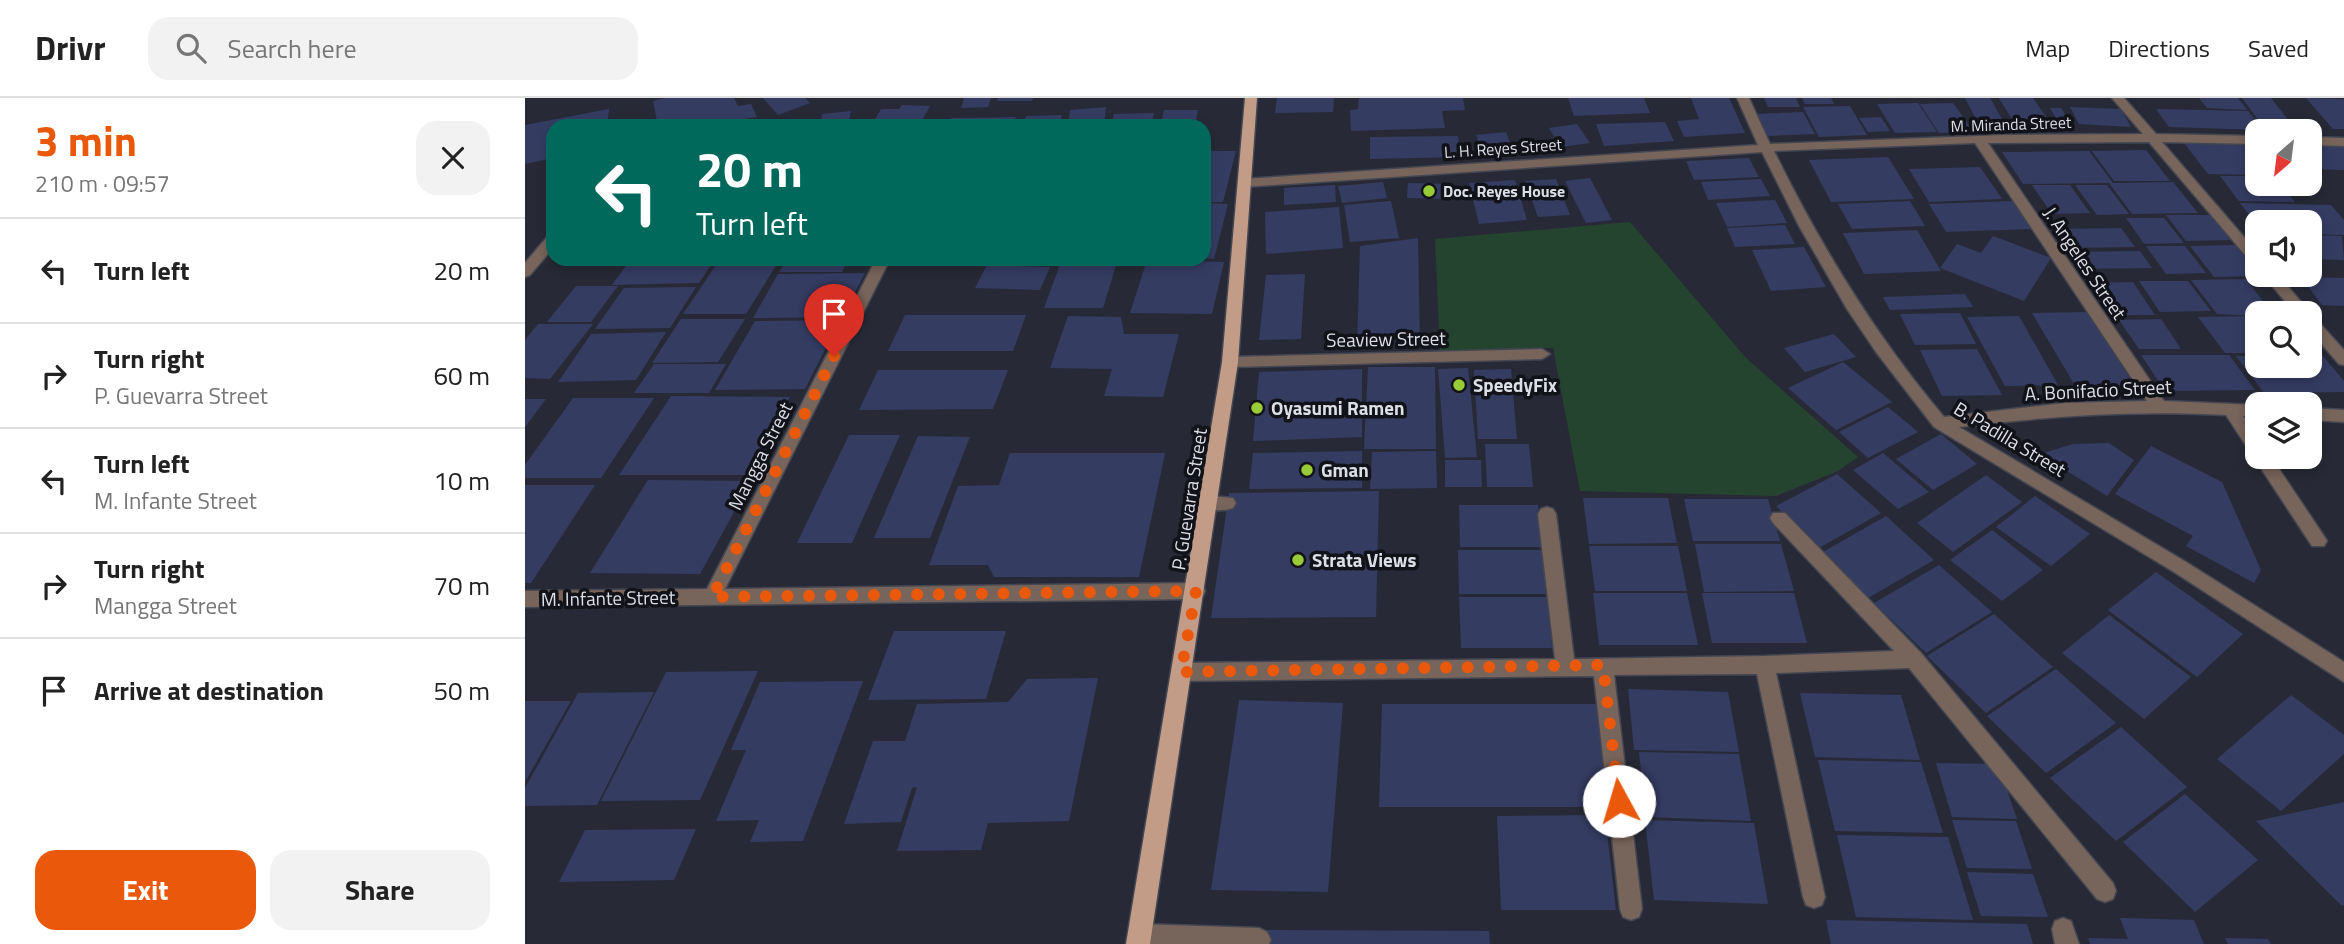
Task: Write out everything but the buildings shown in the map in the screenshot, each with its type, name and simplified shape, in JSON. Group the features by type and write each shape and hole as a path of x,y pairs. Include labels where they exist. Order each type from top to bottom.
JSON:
{"main road":[{"name":"P. Guevarra Street","path":"1139,940 1181,672 1196,591 1218,503 1251,98"}],"street":[{"name":"B. Padilla Street","path":"1743,98 1851,307 1912,391 1940,423 2181,567 2344,673"},
{"path":"2118,98 2245,246"},
{"name":"M. Miranda Street","path":"1766,147 2151,137 2245,140"},
{"name":"J. Angeles Street","path":"1980,141 2159,406"},
{"path":"2322,141 2344,142"},
{"name":"L. H. Reyes Street","path":"1244,183 1766,147"},
{"path":"525,272 546,247"},
{"name":"Mangga Street","path":"712,597 879,266"},
{"path":"2280,287 2293,301"},
{"path":"2322,335 2344,360"},
{"name":"Seaview Street","path":"1230,362 1542,354"},
{"name":"A. Bonifacio Street","path":"1940,423 2065,409 2159,406 2245,411"},
{"path":"2231,410 2245,432"},
{"path":"2322,415 2344,416"},
{"path":"2270,469 2318,541"},
{"path":"1547,514 1565,666"},
{"path":"1779,518 1914,659 2105,891"},
{"name":"M. Infante Street","path":"525,599 1196,591"},
{"path":"1181,672 1765,665 1914,659"},
{"path":"1603,665 1631,909"},
{"path":"1765,665 1814,897"},
{"path":"1139,940 1259,940"}],"green space":[{"path":"1630,222 1746,358 1858,457 1838,471 1776,496 1580,491 1553,348 1440,352 1435,239"}],"place":[{"name":"Doc. Reyes House","path":"1429,191"},
{"name":"SpeedyFix","path":"1459,385"},
{"name":"Oyasumi Ramen","path":"1257,408"},
{"name":"Gman","path":"1307,470"},
{"name":"Strata Views","path":"1298,560"}],"route":[{"path":"834,356 712,597 1196,591 1181,672 1603,665 1619,801"}]}
